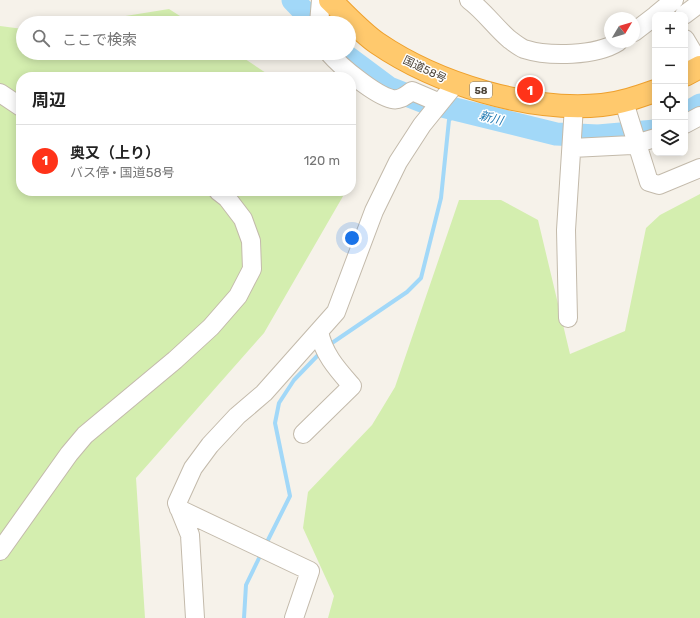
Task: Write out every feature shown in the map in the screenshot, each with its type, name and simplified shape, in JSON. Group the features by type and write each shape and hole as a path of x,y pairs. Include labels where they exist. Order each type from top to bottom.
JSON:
{"highway":[{"name":"国道58号","path":"330,0 348,16"},
{"name":"国道58号","path":"356,24 376,42 437,77 497,95 542,104 574,106 602,105 624,102 652,92"},
{"path":"688,73 700,67"}],"street":[{"path":"320,16 321,0"},
{"path":"469,0 509,39 524,49 551,53 593,52 607,48"},
{"path":"659,12 674,0"},
{"path":"688,12 700,3"},
{"path":"640,27 652,17"},
{"path":"688,44 700,64"},
{"path":"335,60 350,72"},
{"path":"356,77 370,88 393,99 401,99 412,91 440,103"},
{"path":"195,618 190,535 177,503 193,468 210,445 237,416 264,393 336,312 374,210 398,162 422,125 456,83"},
{"path":"0,94 16,104"},
{"path":"624,102 649,182 659,185 700,168"},
{"path":"568,318 566,230 574,106"},
{"path":"688,122 700,116"},
{"path":"572,148 636,144 652,139"},
{"path":"0,551 69,454 85,435 175,360 211,326 238,296 252,269 251,241 243,220 224,196"},
{"path":"303,434 352,386 334,366 321,343 319,331"},
{"path":"179,509 310,571 294,618"}],"green space":[{"path":"169,9 180,16 126,16"},
{"path":"0,26 16,28 16,60 246,60 264,72 16,72 16,196 343,196 264,333 136,478 145,618 0,618"},
{"path":"700,194 700,618 328,618 334,596 303,528 308,492 372,425 395,387 459,200 501,200 538,220 570,354 625,331 646,228 660,215"}],"waterway":[{"name":"新川","path":"293,0 308,16"},
{"name":"新川","path":"351,60 389,88 422,101 556,134 598,136 652,131"},
{"name":"新川","path":"688,112 700,105"},
{"path":"329,345 407,292 421,278 441,198 449,120 461,110"},
{"path":"266,544 290,496 275,423 279,403 294,380 321,352"},
{"path":"244,618 246,585 262,552"}],"place":[{"name":"奥又（上り）","path":"530,90"}]}
